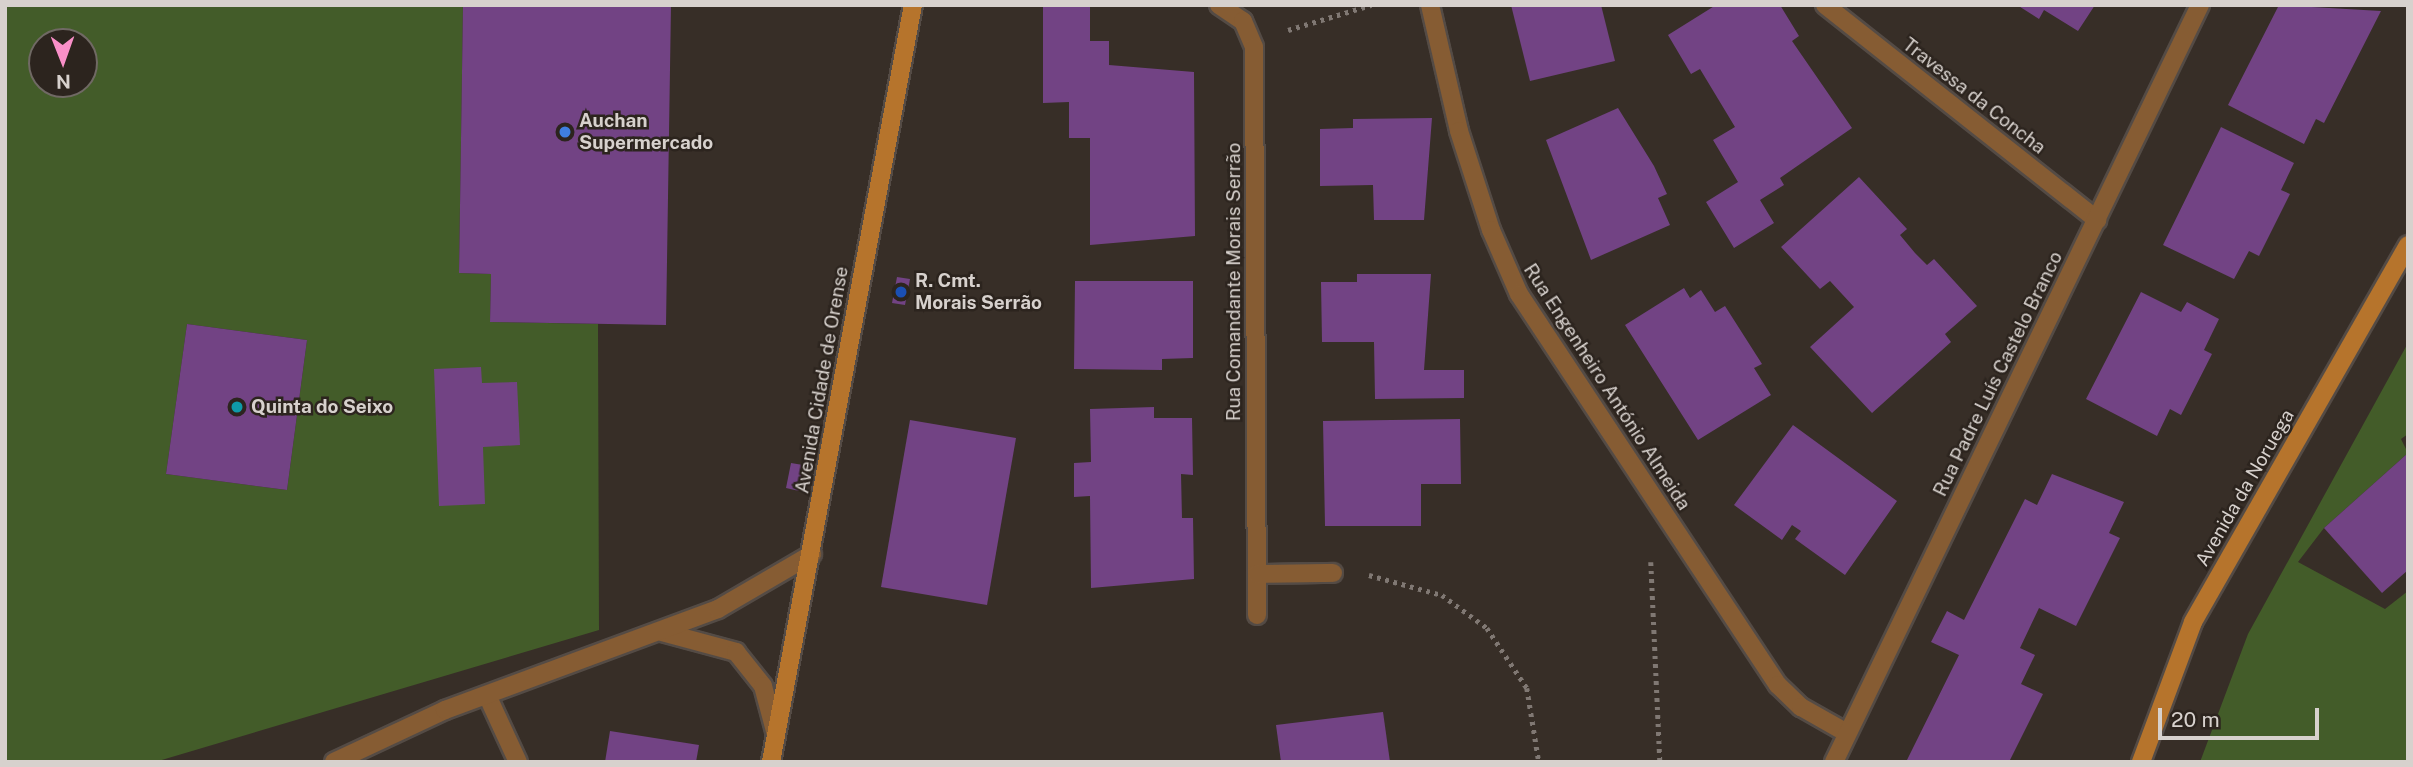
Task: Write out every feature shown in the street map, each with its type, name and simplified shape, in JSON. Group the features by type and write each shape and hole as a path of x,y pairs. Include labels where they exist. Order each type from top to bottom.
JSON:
{"main road":[{"name":"Avenida Cidade de Orense","path":"771,762 913,5"},
{"name":"Avenida da Noruega","path":"2141,762 2193,622 2408,245"}],"street":[{"path":"1219,5 1243,20 1253,41"},
{"name":"Rua Engenheiro António Almeida","path":"1430,5 1459,131 1519,294 1778,685 1801,707 1847,733"},
{"name":"Travessa da Concha","path":"1825,5 2097,220"},
{"name":"Rua Padre Luís Castelo Branco","path":"1834,762 2200,5"},
{"name":"Rua Comandante Morais Serrão","path":"1253,41 1257,615"},
{"path":"334,762 487,695 659,632 744,597 812,554"},
{"path":"1257,574 1333,573"},
{"path":"659,632 715,642 736,652 763,686 776,735"},
{"path":"487,695 518,762"}],"path":[{"path":"1253,41 1371,5"},
{"path":"1650,555 1660,762"},
{"path":"1333,573 1418,586 1479,620 1527,688 1539,762"}],"green space":[{"path":"5,5 463,5 459,273 491,274 490,322 598,324 599,630 155,762 5,762","holes":["187,324 307,340 287,490 166,474"]},
{"path":"2408,343 2408,434 2401,439 2408,453 2324,528 2298,562 2385,609 2408,591 2408,762 2200,762 2248,634"}],"building":[{"name":"Auchan Supermercado","path":"463,5 671,5 666,325 490,322 491,274 459,273"},
{"path":"1043,5 1090,5 1090,41 1109,41 1109,65 1194,72 1195,236 1090,245 1090,138 1069,138 1069,102 1043,103"},
{"path":"1511,5 1601,5 1615,61 1530,81"},
{"path":"1716,5 1780,5 1799,36 1792,41 1852,128 1780,178 1784,185 1760,200 1774,223 1734,248 1706,202 1738,182 1713,140 1735,127 1700,69 1691,74 1668,35"},
{"path":"2017,5 2095,5 2078,31 2044,10 2039,19"},
{"path":"2279,5 2381,11 2324,123 2316,119 2304,144 2228,105"},
{"path":"1618,108 1654,166 1667,194 1658,198 1670,225 1591,260 1546,140"},
{"path":"1432,118 1424,220 1374,220 1373,185 1320,186 1320,129 1353,128 1353,119"},
{"path":"2221,127 2294,163 2281,190 2290,194 2259,256 2249,251 2234,279 2163,245"},
{"path":"1859,177 1907,229 1900,235 1915,253 1927,265 1934,259 1977,306 1945,334 1951,342 1872,413 1810,347 1854,307 1830,281 1820,289 1781,247"},
{"path":"1357,274 1431,274 1424,370 1464,370 1464,398 1375,399 1374,342 1322,342 1321,282 1357,282"},
{"path":"897,277 910,279 905,305 892,303"},
{"path":"1075,281 1193,281 1193,358 1162,359 1162,370 1074,369"},
{"path":"1684,288 1690,298 1701,290 1715,312 1725,306 1762,364 1754,368 1771,395 1698,440 1625,325"},
{"path":"2141,292 2181,312 2187,302 2219,319 2204,350 2212,354 2181,415 2170,409 2157,436 2086,399"},
{"name":"Quinta do Seixo","path":"187,324 307,340 287,490 166,474"},
{"path":"481,367 482,383 517,382 520,445 483,447 485,504 439,506 434,369"},
{"path":"1154,407 1154,418 1192,418 1193,475 1181,474 1182,518 1193,518 1194,579 1091,588 1090,496 1074,497 1074,463 1091,462 1090,409"},
{"path":"1460,419 1461,484 1421,484 1421,526 1325,526 1323,421"},
{"path":"910,420 1016,438 987,605 881,587"},
{"path":"1793,425 1897,501 1845,575 1795,539 1801,531 1792,525 1782,540 1734,505"},
{"path":"2408,453 2408,570 2382,593 2324,528"},
{"path":"791,463 803,465 799,491 786,488"},
{"path":"2052,474 2124,502 2109,533 2120,538 2076,626 2039,608 2020,648 2035,655 2021,684 2043,694 2009,762 1906,762 1959,655 1931,642 1947,611 1964,620 2025,499 2037,505"},
{"path":"1383,712 1390,762 1281,762 1276,725"},
{"path":"610,731 699,745 696,762 605,762"}],"place":[{"name":"Auchan Supermercado","path":"565,132"},
{"name":"R. Cmt. Morais Serrão","path":"901,292"},
{"name":"Quinta do Seixo","path":"237,407"}]}
